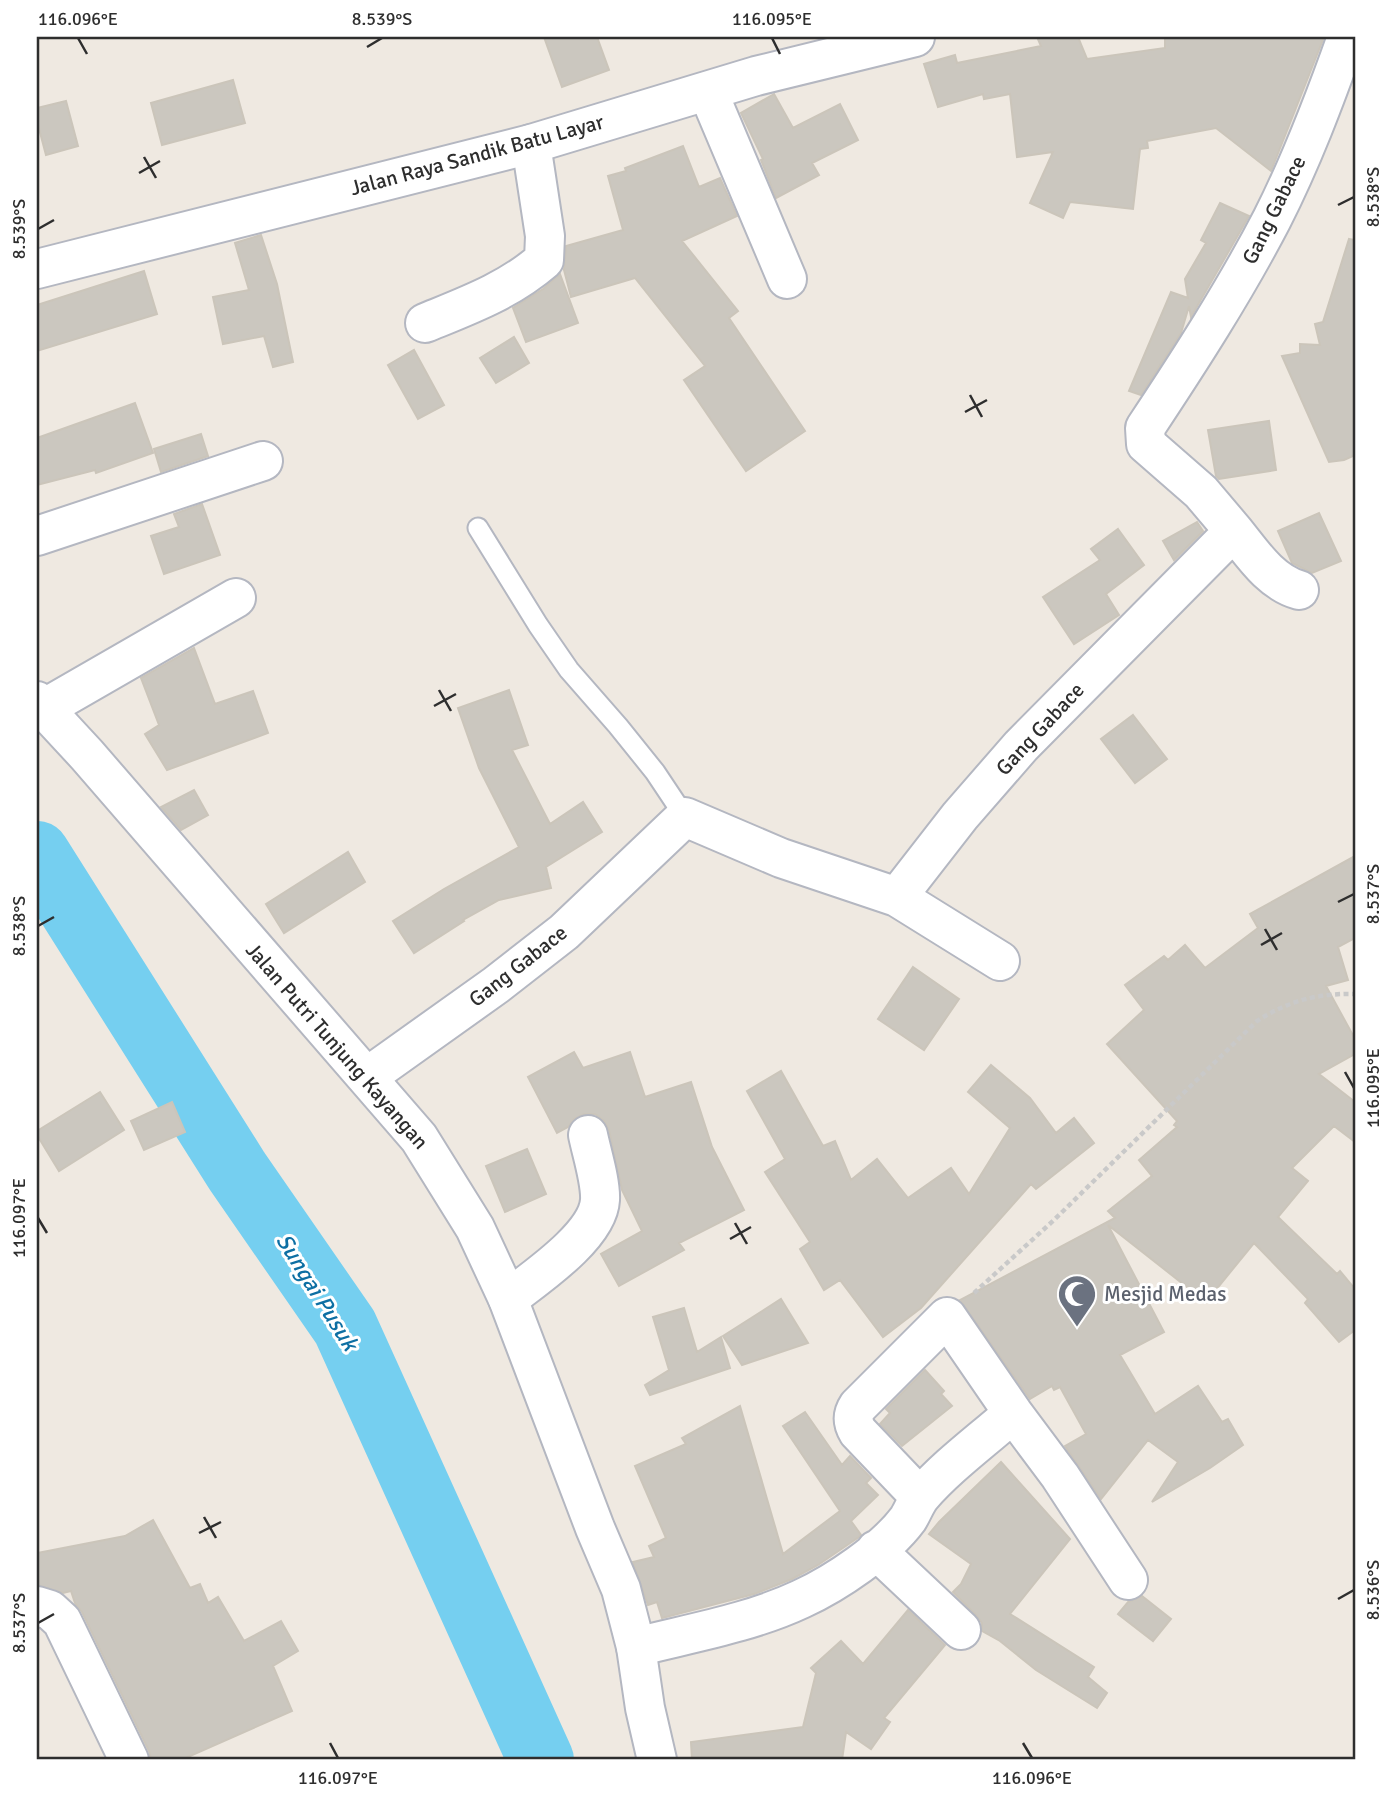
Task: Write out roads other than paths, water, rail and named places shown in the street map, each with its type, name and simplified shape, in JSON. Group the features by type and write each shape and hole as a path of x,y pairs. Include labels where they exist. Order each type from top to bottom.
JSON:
{"street":[{"name":"Jalan Raya Sandik Batu Layar","path":"37,269 531,144 756,76 915,37"},
{"name":"Gang Gabace","path":"897,897 960,816 1021,746 1234,531 1201,492 1146,444 1145,428 1202,342 1273,216 1304,150 1348,37"},
{"path":"708,92 787,279"},
{"path":"425,323 486,298 521,280 544,260 545,236 531,144"},
{"path":"37,536 263,461"},
{"path":"1234,531 1276,578 1299,590"},
{"path":"41,705 236,598"},
{"name":"Jalan Putri Tunjung Kayangan","path":"41,705 419,1138 454,1191 475,1228 508,1299 621,1589 636,1647 645,1709 657,1760"},
{"path":"685,817 781,858 897,897 1000,961"},
{"name":"Gang Gabace","path":"367,1077 496,985 564,932 685,817"},
{"path":"508,1299 572,1249 596,1214 600,1200 588,1135"},
{"path":"920,1497 858,1432 854,1426 853,1415 858,1406 947,1317 1060,1476 1128,1580"},
{"path":"636,1647 746,1619 802,1599 843,1574 876,1550 908,1518 920,1497 983,1437 1013,1413"},
{"path":"876,1550 961,1630"},
{"path":"37,1606 50,1610 62,1621 129,1760"}],"lane":[{"path":"478,528 569,670 655,772 685,817"}],"waterway":[{"name":"Sungai Pusuk","path":"37,854 237,1171 345,1327 541,1760"}],"place":[{"name":"Mesjid Medas","path":"1077,1328"}]}
